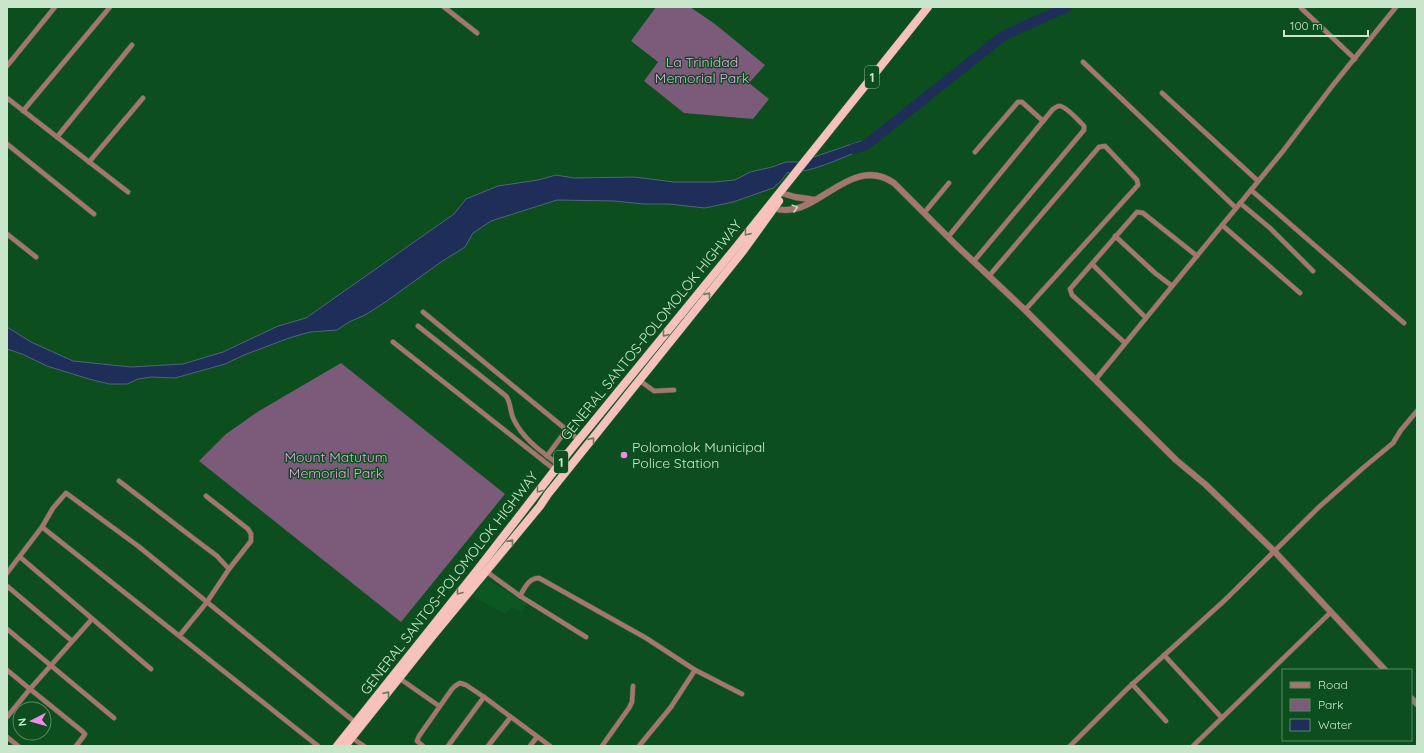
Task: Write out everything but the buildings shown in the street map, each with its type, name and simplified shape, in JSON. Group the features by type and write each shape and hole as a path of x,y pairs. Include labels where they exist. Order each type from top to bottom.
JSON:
{"highway":[{"name":"1","path":"345,746 487,572 743,251 785,194 793,180 928,7"},
{"name":"1","path":"820,146 934,7"},
{"name":"GENERAL SANTOS-POLOMOLOK HIGHWAY","path":"337,746 557,467 793,180"}],"street":[{"path":"7,66 55,7"},
{"path":"24,111 110,7"},
{"path":"444,7 477,33"},
{"path":"1096,380 1251,190 1396,7"},
{"path":"1301,8 1355,59"},
{"path":"57,136 132,45"},
{"path":"1083,62 1236,208"},
{"path":"1162,93 1258,181"},
{"path":"7,98 128,192"},
{"path":"89,162 143,98"},
{"path":"975,152 1018,102 1022,102 1043,122"},
{"path":"948,237 1053,109 1057,106 1062,106 1084,126 1085,128 974,261"},
{"path":"7,144 94,214"},
{"path":"989,276 1099,147 1105,146 1137,180 1138,186 1026,310"},
{"path":"774,208 794,210 815,200 848,180 863,176 876,176 894,183 948,237 1026,310 1176,460 1206,485 1275,552 1384,669"},
{"path":"924,213 949,183"},
{"path":"1251,190 1404,323"},
{"path":"785,194 815,200"},
{"path":"1240,203 1270,228 1313,271"},
{"path":"1125,343 1071,293 1070,289 1135,213 1141,212 1196,256"},
{"path":"1222,225 1300,293"},
{"path":"7,234 36,257"},
{"path":"1115,236 1172,286"},
{"path":"1092,264 1146,318"},
{"path":"423,312 579,440"},
{"path":"418,326 506,396 512,416 523,435 557,467"},
{"path":"393,342 557,467"},
{"path":"639,380 654,391 674,390"},
{"path":"1070,746 1132,684 1226,600 1319,507 1393,443 1401,430 1417,411"},
{"path":"547,456 566,429"},
{"path":"119,481 217,556 229,569"},
{"path":"7,573 42,527 53,508 66,493 138,546 356,723"},
{"path":"180,635 207,602 229,569 252,541 251,534 248,529 206,496"},
{"path":"42,527 318,746"},
{"path":"20,557 151,669"},
{"path":"487,572 520,596 586,637"},
{"path":"520,596 529,581 539,578 646,638 695,670 742,694"},
{"path":"7,586 72,641"},
{"path":"1193,746 1331,612"},
{"path":"7,717 92,619"},
{"path":"7,629 114,718"},
{"path":"1164,655 1222,718"},
{"path":"7,670 85,734 76,746"},
{"path":"642,745 671,708 695,670"},
{"path":"399,678 439,706"},
{"path":"423,746 418,742 418,738 439,706 457,683 463,683 484,697 510,718 550,746"},
{"path":"1132,684 1166,721"},
{"path":"602,746 630,708 633,698 633,686"},
{"path":"448,746 484,697"},
{"path":"488,746 510,718"},
{"path":"7,737 18,746"},
{"path":"530,746 537,737"},
{"path":"352,738 364,746"}],"shaded area":[{"path":"487,579 527,604 522,612 512,607 505,614 473,596"}],"green space":[{"name":"La Trinidad Memorial Park","path":"656,7 690,7 715,24 765,65 749,83 769,99 753,119 684,113 644,81 658,62 631,41"},
{"name":"Mount Matutum Memorial Park","path":"341,363 505,494 401,622 199,461 226,434 259,411"}],"water":[{"path":"861,141 866,145 862,150 816,168 787,173 773,188 733,202 705,208 669,204 644,204 614,201 557,200 491,221 473,233 465,247 441,262 384,303 337,330 310,332 289,338 225,364 175,378 152,377 138,379 127,384 109,384 47,366 22,354 7,349 7,327 31,342 73,361 131,367 183,364 223,352 278,326 306,318 454,214 466,199 498,186 538,180 556,175 574,178 634,177 674,182 714,182 735,180 750,172 786,162 799,162"}],"waterway":[{"path":"853,149 866,145 1003,36 1067,7"}],"place":[{"name":"Polomolok Municipal Police Station","path":"624,455"}]}
